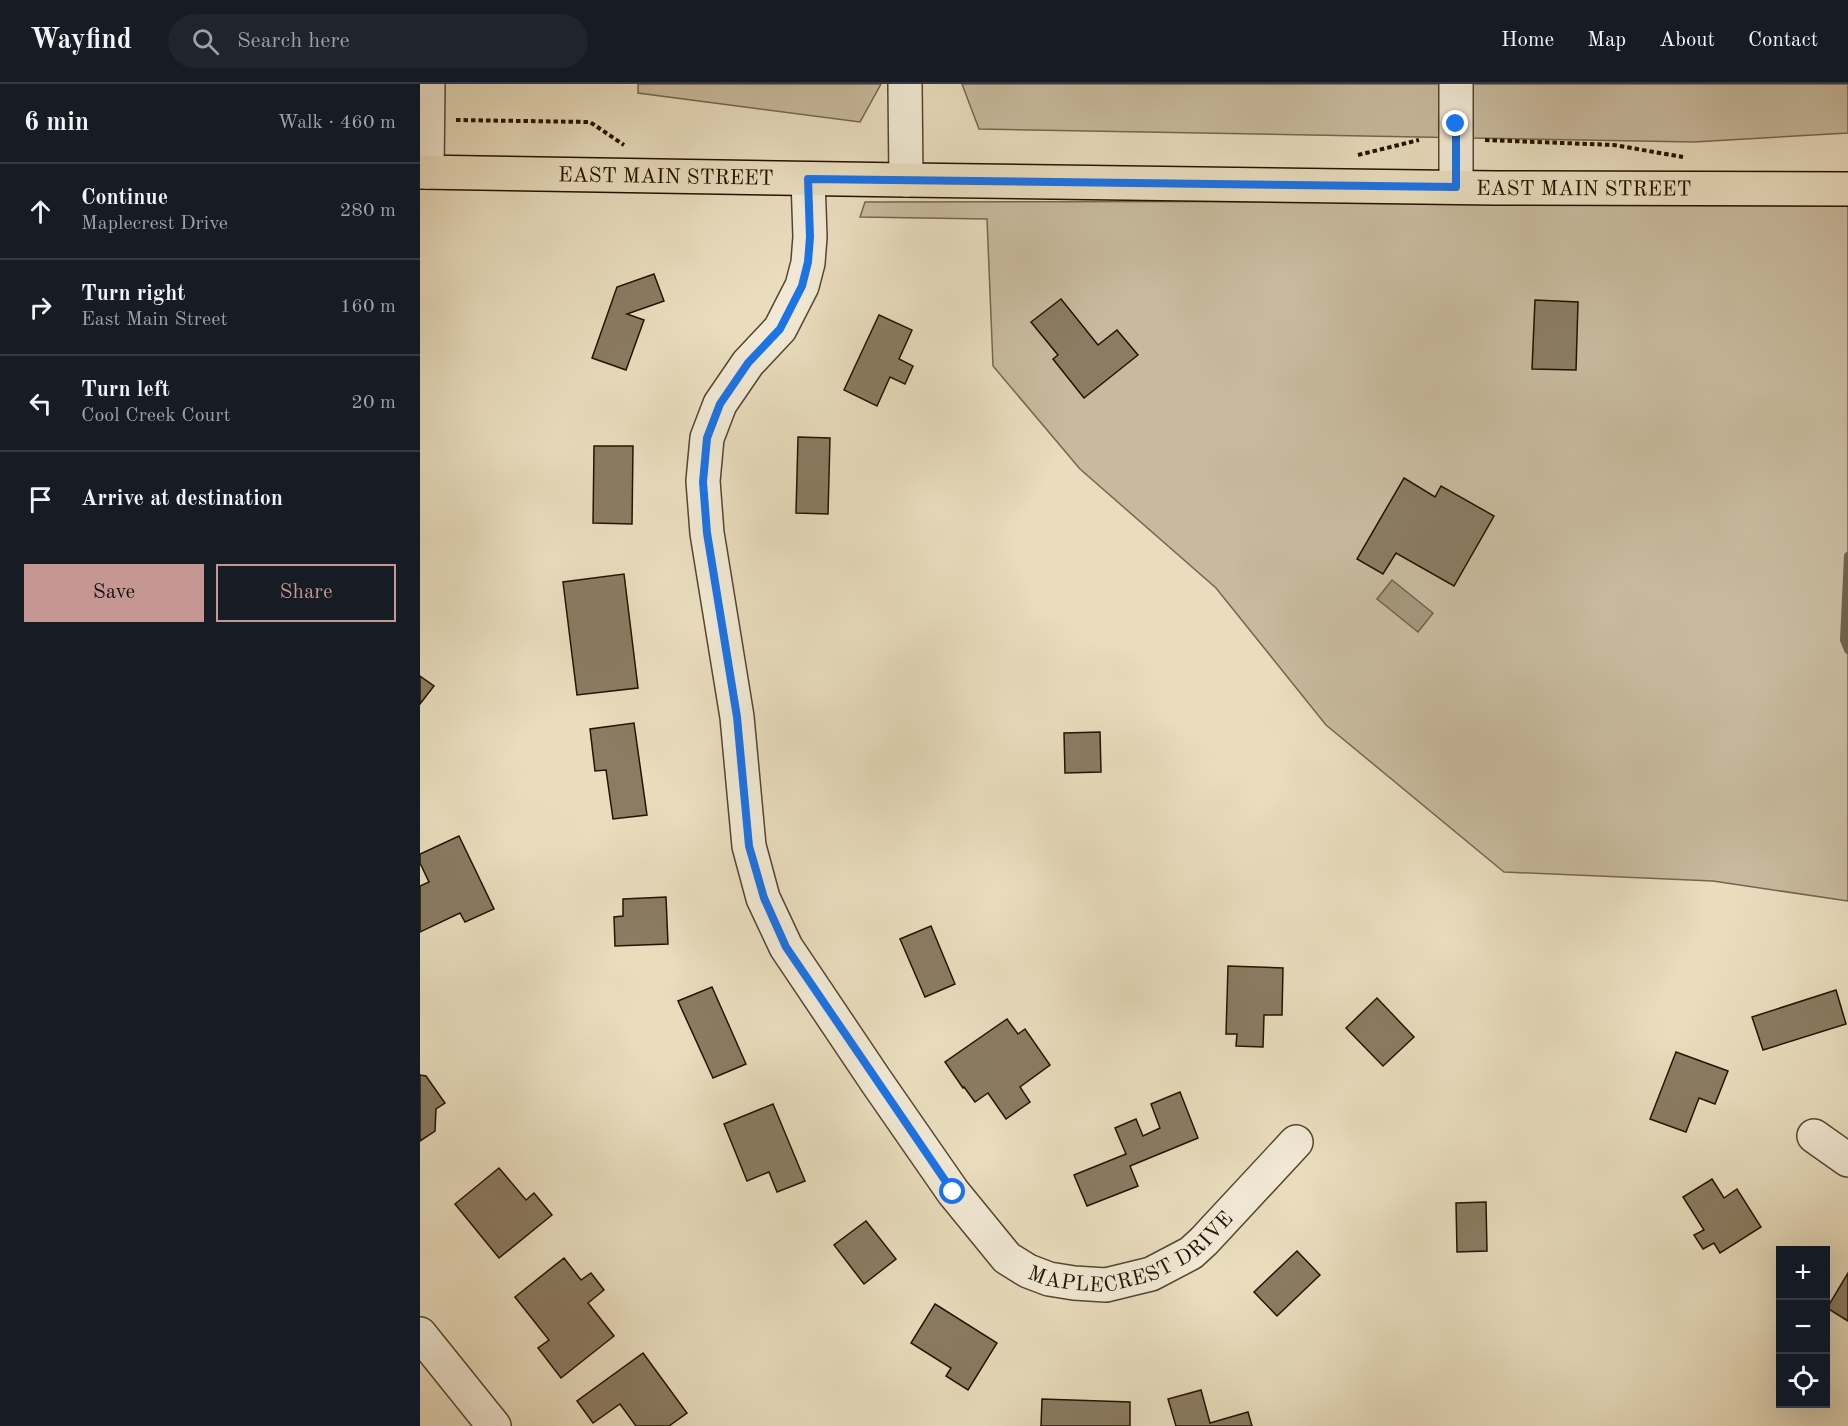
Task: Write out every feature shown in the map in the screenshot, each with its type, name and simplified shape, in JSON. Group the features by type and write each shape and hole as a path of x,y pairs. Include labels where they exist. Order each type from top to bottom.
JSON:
{"main road":[{"name":"EAST MAIN STREET","path":"424,172 1456,187 1848,189"}],"street":[{"path":"424,172 428,84"},
{"path":"905,84 906,180"},
{"path":"1456,84 1456,187"},
{"name":"MAPLECREST DRIVE","path":"808,179 810,237 808,262 802,286 780,329 748,363 720,404 707,438 703,482 707,533 737,717 749,846 764,898 786,947 953,1192 1007,1258 1028,1271 1065,1282 1106,1285 1151,1274 1191,1253 1296,1142"},
{"path":"1814,1136 1848,1160"},
{"path":"420,1334 494,1426"}],"path":[{"path":"1483,140 1614,145 1689,158"}],"shaded area":[{"path":"638,84 881,84 860,122 638,93"},
{"path":"962,84 1848,84 1848,133 1694,142 979,129"},
{"path":"1848,201 1848,901 1713,881 1504,872 1326,725 1216,588 1080,469 993,366 987,219 860,217 865,202"},
{"path":"1392,580 1433,613 1418,632 1377,599"}],"building":[{"path":"654,274 664,301 627,314 644,320 626,370 592,358 617,287"},
{"path":"1061,299 1098,345 1117,330 1138,355 1084,398 1053,359 1058,355 1031,322"},
{"path":"1535,300 1578,302 1576,370 1532,369"},
{"path":"879,315 912,330 899,359 913,366 905,384 890,377 877,406 844,390"},
{"path":"798,437 830,438 828,514 796,513"},
{"path":"594,446 633,446 632,524 593,523"},
{"path":"1404,478 1435,497 1441,486 1494,516 1454,586 1396,553 1383,574 1357,559"},
{"path":"624,574 638,688 577,695 563,582"},
{"path":"420,676 434,686 420,704"},
{"path":"634,723 647,815 613,819 606,770 595,771 590,729"},
{"path":"1100,732 1101,772 1065,773 1064,733"},
{"path":"459,836 494,909 465,922 460,913 420,932 420,886 429,882 420,863 420,854"},
{"path":"666,897 668,944 615,946 614,917 623,916 623,899"},
{"path":"931,926 955,984 925,997 900,939"},
{"path":"1228,966 1283,968 1282,1015 1264,1015 1263,1047 1236,1046 1237,1034 1226,1034"},
{"path":"712,987 746,1064 713,1078 678,1001"},
{"path":"1836,990 1846,1024 1763,1050 1752,1017"},
{"path":"1377,998 1414,1037 1383,1066 1346,1028"},
{"path":"1007,1019 1018,1034 1025,1029 1050,1065 1020,1087 1030,1102 1006,1119 988,1093 975,1102 945,1062"},
{"path":"1676,1052 1728,1071 1715,1104 1699,1098 1686,1132 1650,1119"},
{"path":"420,1075 426,1076 445,1103 436,1109 435,1131 420,1141"},
{"path":"1180,1092 1198,1138 1130,1166 1138,1186 1087,1206 1074,1175 1126,1154 1115,1128 1136,1119 1143,1136 1160,1128 1151,1104"},
{"path":"773,1104 805,1181 777,1192 769,1172 747,1181 724,1124"},
{"path":"499,1168 526,1200 534,1193 552,1215 499,1258 455,1204"},
{"path":"1712,1179 1724,1198 1737,1189 1761,1227 1720,1253 1714,1243 1703,1249 1694,1235 1704,1230 1683,1197"},
{"path":"1486,1202 1487,1251 1457,1252 1456,1203"},
{"path":"866,1221 896,1259 864,1284 834,1245"},
{"path":"1297,1251 1320,1275 1277,1316 1254,1292"},
{"path":"564,1258 581,1280 591,1273 604,1290 588,1303 614,1336 561,1378 538,1348 549,1340 515,1297"},
{"path":"1848,1273 1848,1321 1830,1310 1830,1303"},
{"path":"935,1304 997,1343 968,1390 946,1376 951,1368 911,1343"},
{"path":"643,1353 687,1413 669,1426 636,1426 620,1404 593,1423 577,1401"},
{"path":"1201,1390 1210,1423 1248,1412 1252,1426 1176,1426 1168,1399"},
{"path":"1042,1399 1130,1402 1130,1426 1041,1426"}],"waterway":[{"path":"1848,556 1844,640 1848,650"}],"route":[{"path":"953,1192 786,947 764,898 749,846 737,717 707,533 703,482 707,438 720,404 748,363 780,329 802,286 808,262 810,237 808,179 1456,187 1456,124"}]}
